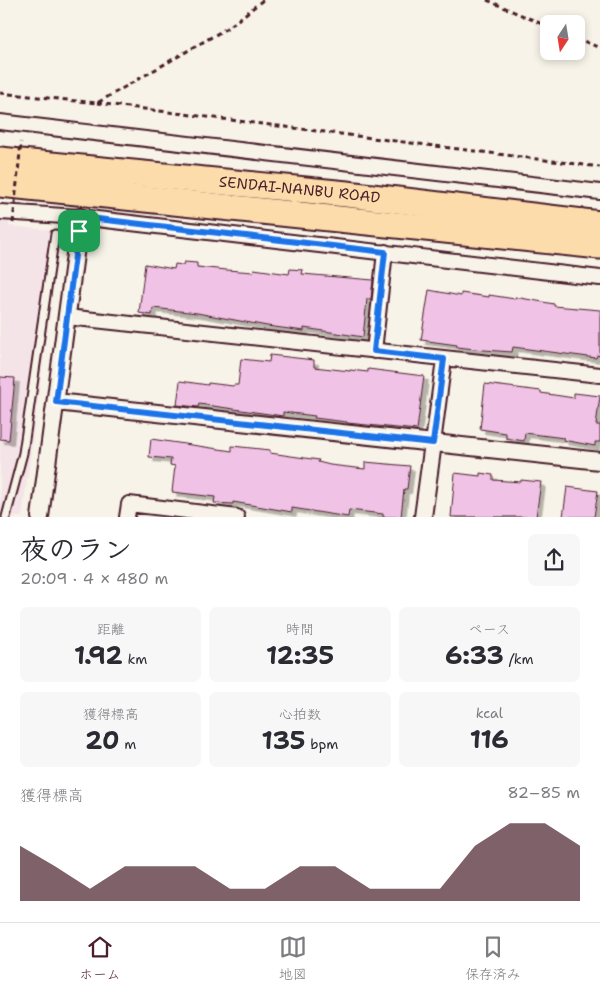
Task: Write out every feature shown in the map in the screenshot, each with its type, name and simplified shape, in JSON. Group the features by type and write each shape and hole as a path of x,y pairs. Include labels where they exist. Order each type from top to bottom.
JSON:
{"highway":[{"name":"SENDAI-NANBU ROAD","path":"0,160 347,194 600,224"},
{"name":"SENDAI-NANBU ROAD","path":"0,184 600,246"}],"street":[{"path":"0,122 600,192"},
{"path":"0,212 80,217 600,278"},
{"path":"40,517 80,217"},
{"path":"374,351 385,252"},
{"path":"67,317 600,375"},
{"path":"423,517 444,359"},
{"path":"56,402 600,461"},
{"path":"127,517 129,504 237,517"}],"lane":[{"path":"6,517 23,453 55,234"}],"path":[{"path":"97,103 229,27 263,0"},
{"path":"487,0 540,23"},
{"path":"585,42 600,48"},
{"path":"0,93 97,103 600,167"},
{"path":"13,223 21,142"}],"shaded area":[{"path":"0,219 9,221 9,226 61,231 22,517 0,517"}],"building":[{"path":"184,262 197,263 197,267 227,270 253,272 254,269 289,274 290,269 303,270 302,274 373,280 371,299 367,299 363,337 304,328 304,331 267,326 197,313 153,308 152,315 139,313 145,264 174,269 175,264 183,265"},
{"path":"429,290 461,296 461,293 515,299 515,297 554,304 554,306 600,310 600,356 597,355 596,358 513,347 512,352 484,350 421,340"},
{"path":"270,355 314,360 314,367 368,372 368,369 424,376 417,430 347,423 283,412 283,416 199,404 198,407 177,405 180,381 208,385 208,383 238,385 241,359 269,362"},
{"path":"0,377 15,378 9,440 0,439"},
{"path":"485,384 541,391 541,393 574,398 574,393 600,396 596,425 600,425 600,442 595,442 595,446 563,440 564,438 525,433 524,441 506,438 506,433 480,429"},
{"path":"151,439 232,451 232,446 270,450 270,453 319,460 318,462 330,465 365,469 365,462 410,466 407,489 404,489 401,517 383,517 383,514 349,510 348,517 292,508 292,512 233,502 233,504 214,503 215,497 172,492 175,466 170,465 171,459 149,457"},
{"path":"455,473 480,476 480,473 493,475 493,480 541,482 536,517 451,517"},
{"path":"567,487 598,491 594,517 563,517"}],"route":[{"path":"80,217 385,252 374,351 444,359 433,443 56,402 79,231 80,217"}]}
